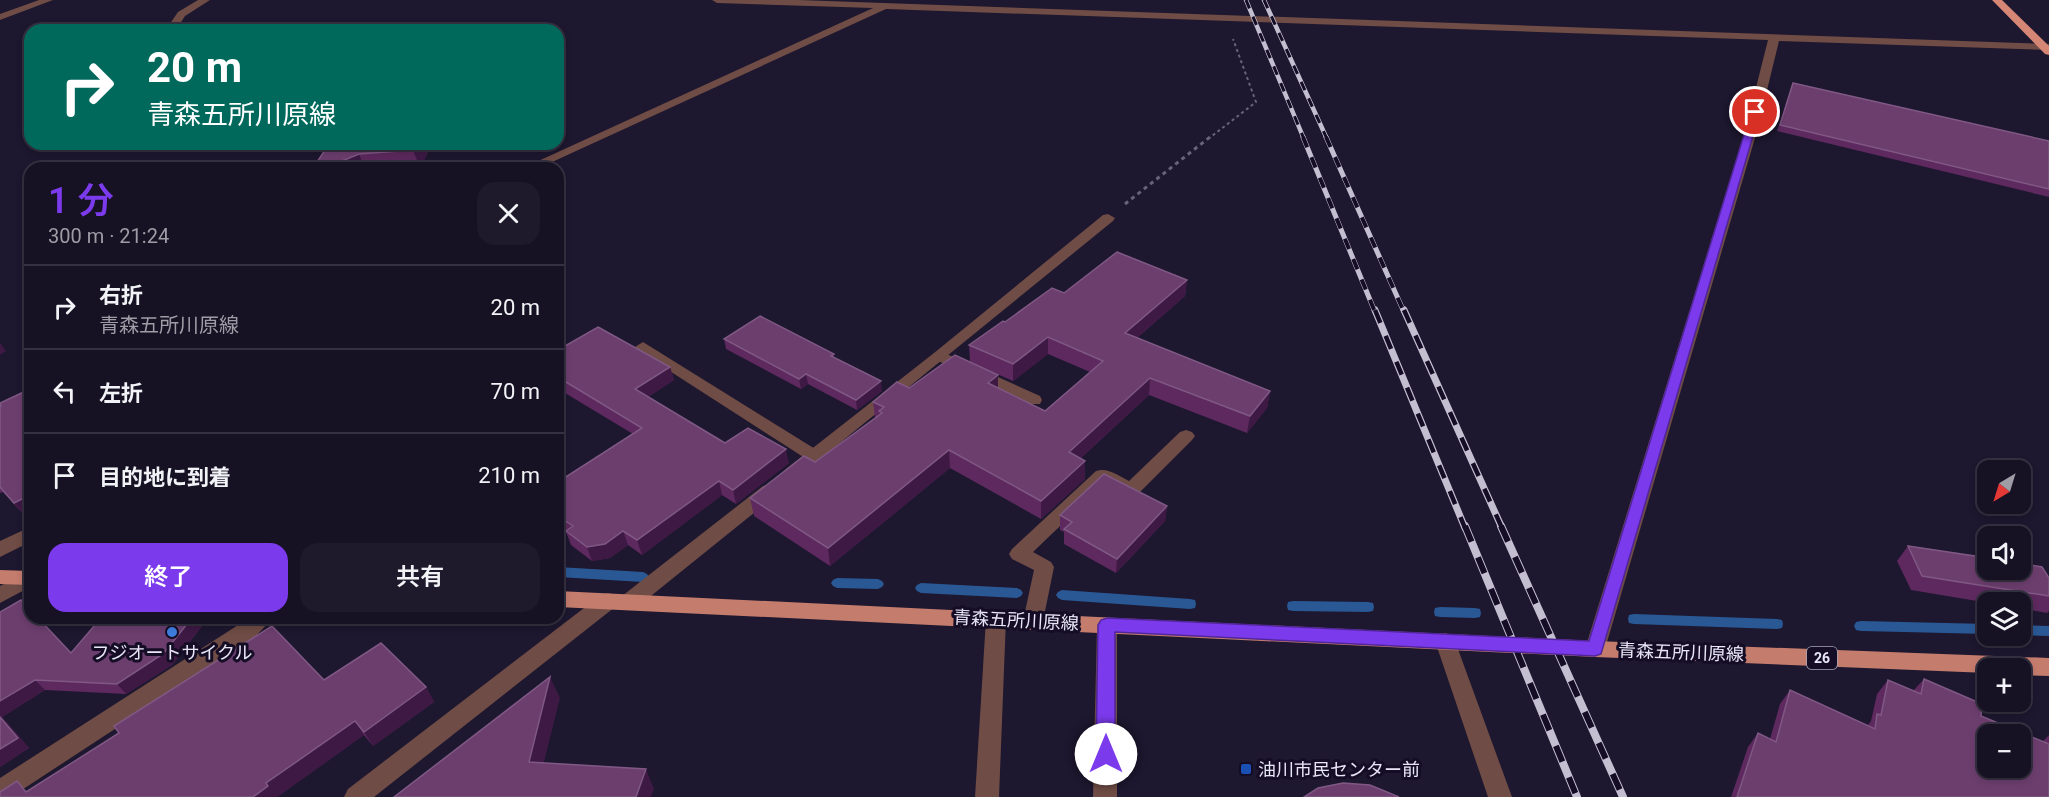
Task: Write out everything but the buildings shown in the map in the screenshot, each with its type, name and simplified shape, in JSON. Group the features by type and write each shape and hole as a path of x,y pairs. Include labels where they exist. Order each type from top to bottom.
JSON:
{"highway":[{"path":"1997,0 2048,48"}],"main road":[{"path":"0,577 24,578"},
{"name":"青森五所川原線","path":"564,599 1595,649 2049,667"}],"street":[{"path":"0,17 48,0"},
{"path":"175,24 181,14 205,0"},
{"path":"717,0 2048,48"},
{"path":"543,162 886,6"},
{"path":"1595,649 1747,142 1774,38"},
{"path":"356,797 814,456 1108,218"},
{"path":"643,347 814,456"},
{"path":"940,356 1034,400"},
{"path":"1033,621 1044,567 1019,554 1102,475 1131,490 1186,436"},
{"path":"0,550 24,537"},
{"path":"0,595 24,581"},
{"path":"987,797 996,619"},
{"path":"0,791 256,624"},
{"path":"1106,797 1107,625"},
{"path":"1444,641 1500,797"}],"path":[{"path":"1108,218 1256,102 1225,18"}],"waterway":[{"path":"564,572 643,577"},
{"path":"837,583 878,584"},
{"path":"921,588 1017,593"},
{"path":"1062,595 1190,604"},
{"path":"1293,606 1368,607"},
{"path":"1440,612 1475,613"},
{"path":"1634,619 1777,624"},
{"path":"1861,626 1977,629"},
{"path":"2031,630 2049,631"}],"railway":[{"path":"1246,0 1304,139"},
{"path":"1264,0 1327,139"},
{"path":"1303,137 1375,312"},
{"path":"1326,137 1404,312"},
{"path":"1375,310 1465,528"},
{"path":"1404,310 1502,528"},
{"path":"1465,526 1577,797"},
{"path":"1501,526 1623,797"}],"place":[{"name":"フジオートサイクル","path":"172,632"},
{"name":"油川市民センター前","path":"1246,769"}],"route":[{"path":"1106,754 1107,625 1595,649 1755,112"}]}
